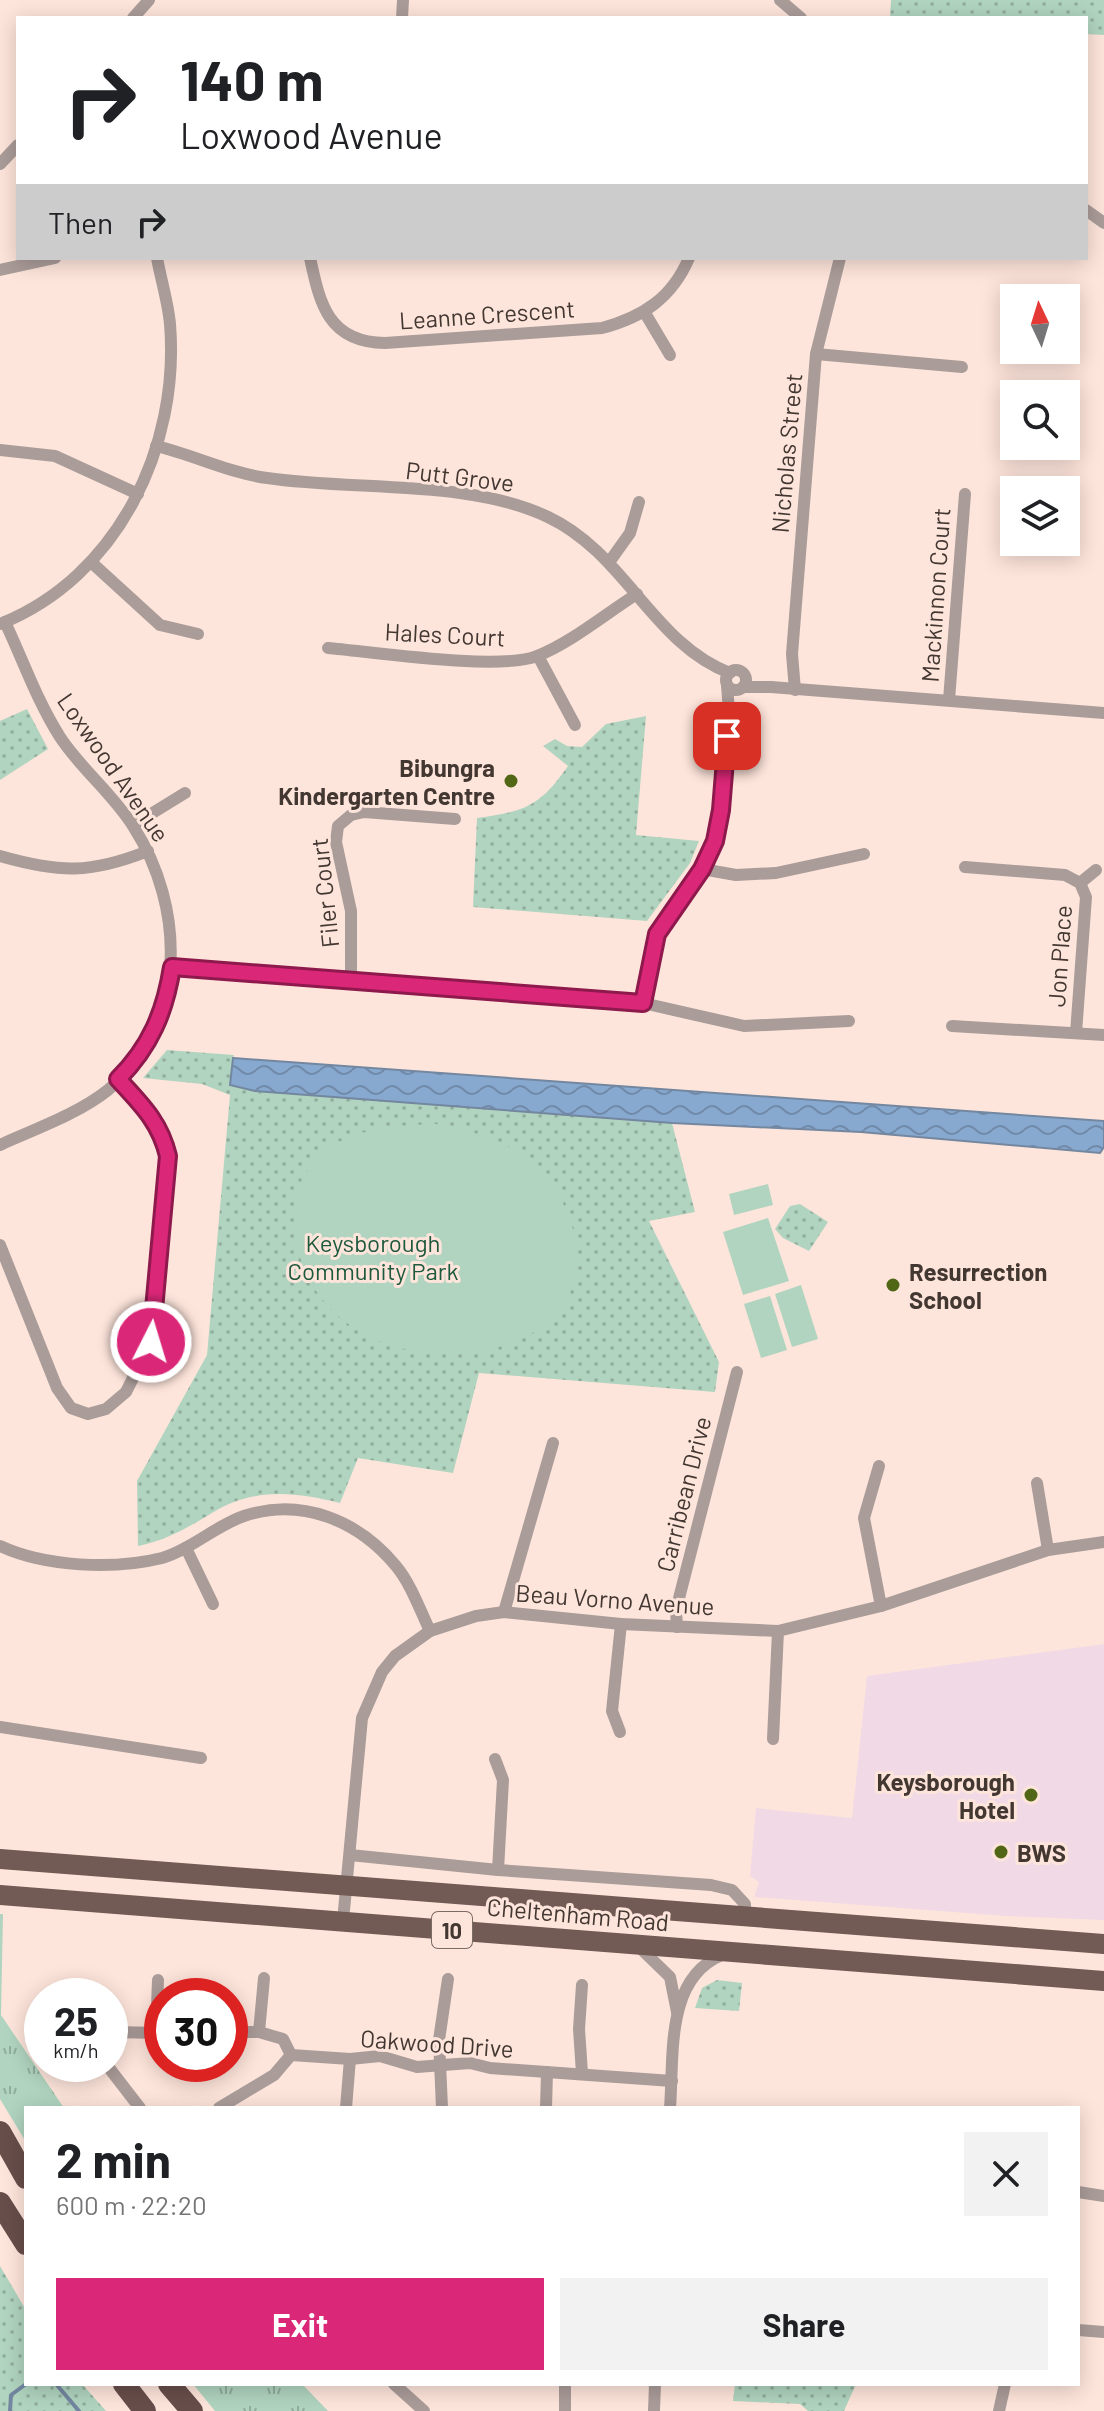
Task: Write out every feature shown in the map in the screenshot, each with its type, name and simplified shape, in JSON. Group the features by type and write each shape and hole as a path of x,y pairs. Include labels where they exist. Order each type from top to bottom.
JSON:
{"highway":[{"path":"0,2132 24,2174"},
{"path":"0,2203 24,2241"},
{"path":"126,2386 145,2411"},
{"path":"171,2386 192,2411"}],"main road":[{"name":"Cheltenham Road","path":"0,1859 1104,1944"},
{"name":"Cheltenham Road","path":"0,1895 1104,1981"},
{"path":"1079,1942 1104,1935"}],"street":[{"path":"135,16 149,0"},
{"path":"780,0 799,9"},
{"path":"0,164 16,147"},
{"path":"0,270 46,260"},
{"path":"2,623 57,592 91,562 111,539 138,494 158,440 170,327 157,260"},
{"name":"Leanne Crescent","path":"310,260 319,301 328,317 341,330 371,342 602,328 645,313 670,291 688,260"},
{"name":"Nicholas Street","path":"783,688 792,654 816,354 840,260"},
{"path":"645,313 670,355"},
{"path":"816,354 962,367"},
{"name":"Putt Grove","path":"158,440 244,474 505,500 561,523 610,561 660,622 734,682 1104,713"},
{"path":"0,450 55,456 138,494"},
{"name":"Mackinnon Court","path":"949,700 965,494"},
{"path":"610,561 630,533 639,502"},
{"path":"91,562 160,625 198,634"},
{"name":"Hales Court","path":"328,648 492,661 538,656 637,594"},
{"name":"Loxwood Avenue","path":"0,1145 77,1108 107,1090 118,1079 135,1061 158,1024 172,967 169,915 148,851 133,825 60,737 2,623"},
{"path":"538,656 575,725"},
{"path":"643,1003 657,934 702,869 719,826 734,682"},
{"path":"133,825 185,793"},
{"name":"Filer Court","path":"351,981 351,911 336,842 338,826 351,815 364,812 455,819"},
{"path":"0,856 42,868 75,870 104,867 148,851"},
{"path":"702,869 736,875 776,873 864,854"},
{"name":"Jon Place","path":"965,867 1065,875 1080,883 1086,897 1076,1033"},
{"name":"Jon Place","path":"1080,883 1096,870"},
{"path":"172,967 643,1003 744,1026 849,1021"},
{"path":"952,1026 1104,1035"},
{"path":"0,1245 57,1388 71,1408 88,1414 106,1409 126,1392 151,1342 168,1156 163,1134 149,1111 118,1079"},
{"name":"Carribean Drive","path":"677,1627 676,1610 737,1372"},
{"path":"504,1612 553,1443"},
{"path":"879,1466 864,1518 881,1606"},
{"path":"1037,1483 1048,1550"},
{"path":"0,1546 27,1556 106,1564 141,1562 186,1548 241,1517 266,1510 294,1509 321,1513 350,1526 397,1567 430,1631"},
{"name":"Beau Vorno Avenue","path":"343,1921 358,1749 370,1694 395,1656 430,1631 476,1616 504,1612 621,1624 778,1631 881,1606 1048,1550 1104,1542"},
{"path":"186,1548 213,1604"},
{"path":"620,1732 612,1711 621,1624"},
{"path":"773,1739 778,1631"},
{"path":"0,1727 201,1758"},
{"path":"495,1759 503,1780 498,1870"},
{"name":"Cheltenham Road","path":"350,1855 498,1870 711,1885 734,1892 745,1904 745,1917"},
{"path":"637,1945 670,1977 677,2015"},
{"path":"670,2106 677,2015 684,1991 697,1969 726,1953"},
{"path":"259,2032 264,1978"},
{"path":"442,2106 439,2040 448,1979"},
{"path":"582,1985 579,2029 582,2073"},
{"path":"222,2106 274,2075 291,2055 283,2039 248,2032"},
{"name":"Oakwood Drive","path":"291,2055 350,2059 380,2056 417,2067 470,2063 490,2068 672,2081"},
{"path":"346,2106 350,2059"},
{"path":"546,2106 547,2072"},
{"path":"120,2082 138,2106"},
{"path":"1080,2192 1104,2196"},
{"path":"1080,2330 1104,2332"},
{"path":"396,2386 424,2411"},
{"path":"565,2386 565,2411"},
{"path":"654,2411 655,2386"},
{"path":"999,2411 1005,2386"}],"shaded area":[{"path":"1104,1644 1104,1920 1006,1916 754,1897 759,1882 750,1876 756,1808 852,1818 867,1676"}],"green space":[{"path":"891,0 1104,0 1104,35 1088,34 1088,16 890,16"},
{"path":"27,709 48,749 0,780 0,721"},
{"path":"646,716 636,835 699,841 690,863 647,921 473,907 477,818 520,809 548,790 568,766 543,746 555,739 567,746 582,747 606,724"},
{"name":"Keysborough Community Park","path":"167,1050 234,1055 231,1068 255,1091 672,1123 695,1212 649,1221 719,1362 715,1392 479,1373 453,1473 358,1458 340,1503 291,1494 243,1499 176,1533 138,1546 137,1481 207,1355 230,1095 202,1084 143,1078"},
{"path":"436,1124 486,1137 521,1154 548,1180 562,1200 571,1223 576,1246 576,1269 571,1291 559,1311 540,1328 510,1344 467,1352 425,1352 397,1347 370,1337 346,1323 326,1304 310,1282 300,1255 295,1205 303,1178 321,1154 346,1138 361,1133"},
{"path":"768,1184 773,1205 734,1215 729,1194"},
{"path":"800,1204 828,1222 809,1251 783,1238 775,1229 790,1206"},
{"path":"768,1218 789,1281 743,1295 723,1232"},
{"path":"801,1285 818,1339 792,1347 775,1294"},
{"path":"770,1296 787,1350 761,1358 744,1304"},
{"path":"0,1914 3,1914 1,2015 24,2049 24,2082 46,2082 63,2106 24,2106 24,2139 0,2099"},
{"path":"717,1980 742,1983 739,2011 695,2008 702,1988"},
{"path":"0,2266 24,2307 24,2386 84,2386 106,2411 0,2411"},
{"path":"195,2386 304,2386 328,2411 215,2411"},
{"path":"735,2386 855,2386 844,2411 808,2411 800,2404 733,2401"}],"water":[{"path":"233,1058 1104,1121 1104,1147 1100,1153 861,1132 672,1123 255,1091 230,1085"}],"waterway":[{"path":"10,2411 11,2395 24,2385"},
{"path":"58,2386 79,2411"}],"place":[{"name":"Bibungra Kindergarten Centre","path":"511,781"},
{"name":"Resurrection School","path":"893,1285"},
{"name":"Keysborough Hotel","path":"1031,1795"},
{"name":"BWS","path":"1001,1852"}],"route":[{"path":"151,1342 168,1156 163,1134 149,1111 118,1079 142,1052 158,1024 172,967 643,1003 651,949 657,934 664,919 702,869 715,841 721,810 727,736"}]}
